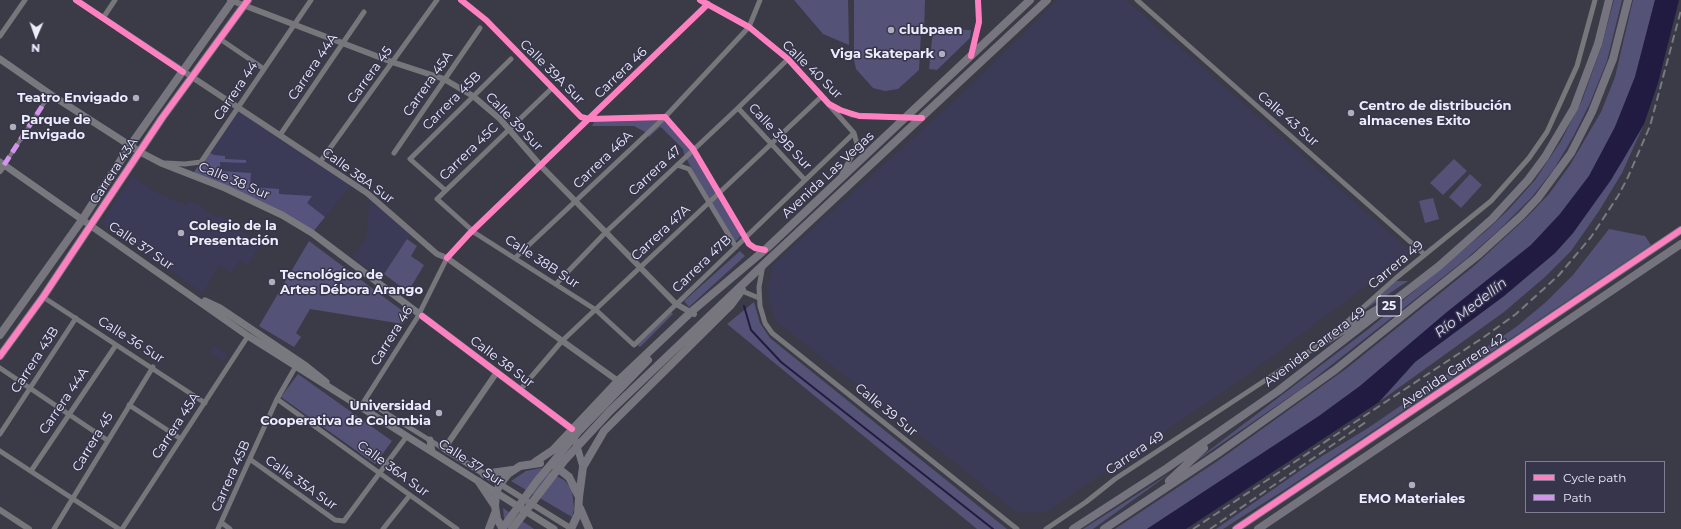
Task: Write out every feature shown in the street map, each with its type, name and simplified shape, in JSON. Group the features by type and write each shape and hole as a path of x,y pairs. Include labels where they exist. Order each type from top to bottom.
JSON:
{"highway":[{"name":"Avenida Carrera 49","path":"1073,529 1224,430 1335,348 1406,292 1492,219 1528,180 1545,158 1574,108 1598,44 1609,0"},
{"name":"25","path":"1104,529 1268,419 1335,370 1477,256 1521,216 1538,198 1567,159 1592,112 1613,59 1628,0"},
{"name":"Avenida Carrera 42","path":"1236,529 1681,230"},
{"name":"Avenida Carrera 42","path":"1258,529 1681,244"},
{"path":"1320,344 1406,292"},
{"path":"1420,406 1452,398"},
{"path":"1152,497 1224,430"}],"main road":[{"name":"Carrera 43A","path":"0,335 82,220 130,146 232,0"},
{"name":"Avenida Las Vegas","path":"513,470 535,462 553,450 618,381 692,313 765,250 1030,0"},
{"name":"Avenida Las Vegas","path":"512,529 564,461 610,411 742,288 763,265 1047,0"},
{"name":"Carrera 43A","path":"0,356 43,297 140,152 246,2"},
{"name":"Calle 38 Sur","path":"0,59 50,94 140,152 161,163 225,188 282,215 312,233 572,429"},
{"path":"877,159 884,148 893,139 894,135 891,132"},
{"name":"Calle 37 Sur","path":"1,166 191,294 248,336 336,390 363,403 407,436 554,529"},
{"path":"740,271 743,278 742,288"},
{"name":"Avenida Las Vegas","path":"582,467 604,431 731,304 742,288"},
{"name":"Calle 37 Sur","path":"191,294 220,308 314,371 336,390"},
{"name":"Avenida Las Vegas","path":"502,529 558,455 603,404 692,313"},
{"path":"582,418 590,429 604,431"},
{"path":"572,429 582,467 578,514 572,529"},
{"path":"430,440 432,452"},
{"path":"535,462 550,464 563,472 573,483 589,529"},
{"path":"484,474 513,470"},
{"path":"489,529 495,509 496,493 500,484 513,470"},
{"path":"479,482 495,509 502,529"}],"street":[{"path":"0,36 25,0"},
{"name":"Calle 38A Sur","path":"76,0 367,193 437,254 447,258 618,381"},
{"path":"103,18 115,0"},
{"name":"Calle 39 Sur","path":"232,0 246,2 294,25 392,62 444,79 473,96 508,129 540,165 676,304 692,313"},
{"name":"Carrera 44","path":"161,163 185,164 201,162 311,0"},
{"name":"Carrera 45","path":"320,162 437,0"},
{"name":"Calle 39A Sur","path":"461,0 486,20 581,116 589,119 665,117"},
{"name":"Calle 40 Sur","path":"700,0 749,27 788,59 854,133"},
{"name":"Carrera 46A","path":"515,258 665,117 749,27 760,0"},
{"path":"971,56 979,22 978,0"},
{"name":"Calle 43 Sur","path":"1137,0 1424,254"},
{"name":"Carrera 49","path":"1046,529 1086,502 1115,479 1320,344 1424,254 1452,234 1491,201 1530,158 1547,132 1577,66 1596,0"},
{"name":"Carrera 46","path":"363,403 419,314 447,258 540,165 708,4"},
{"name":"Carrera 44A","path":"280,135 364,12"},
{"name":"Carrera 45A","path":"394,153 480,28"},
{"path":"220,39 264,68"},
{"name":"Carrera 45B","path":"445,190 410,159 510,59"},
{"name":"Carrera 47","path":"556,284 606,232 678,166 693,149 788,59"},
{"name":"Carrera 45C","path":"437,200 445,190 552,88"},
{"path":"1,166 50,94"},
{"name":"Carrera 47A","path":"520,390 562,341 822,96"},
{"name":"Calle 40 Sur","path":"829,104 852,115 922,118"},
{"name":"Calle 39B Sur","path":"738,108 805,180"},
{"path":"665,117 693,149 745,238 752,246 765,250"},
{"path":"837,183 857,144 854,133"},
{"name":"Carrera 47B","path":"634,345 854,133"},
{"path":"678,166 689,169 736,247"},
{"name":"Calle 38B Sur","path":"437,200 473,231 596,310 634,345"},
{"name":"Calle 39 Sur","path":"763,265 758,287 759,298 762,316 772,333 1017,529"},
{"path":"742,288 759,298"},
{"name":"Calle 36 Sur","path":"43,297 153,367 205,403"},
{"name":"Carrera 43B","path":"0,434 76,318"},
{"name":"Carrera 45A","path":"122,529 248,336"},
{"name":"Carrera 44A","path":"31,471 116,344"},
{"name":"Carrera 45B","path":"218,529 251,460 277,399 296,366"},
{"name":"Carrera 45","path":"54,529 153,367"},
{"path":"0,368 70,413 107,440"},
{"path":"444,449 497,372"},
{"name":"Calle 36A Sur","path":"277,399 457,529"},
{"name":"Calle 37 Sur","path":"363,403 430,440 572,529"},
{"path":"129,405 181,439"},
{"path":"380,473 407,436"},
{"path":"1,453 119,529"},
{"name":"Calle 35A Sur","path":"251,460 335,520 340,521 344,521 348,518 380,473"},
{"path":"383,529 410,495"},
{"path":"0,510 29,529"},
{"path":"1269,529 1273,518"},
{"path":"222,523 230,529"}],"shaded area":[{"path":"794,0 848,0 849,45 823,34"},
{"path":"854,0 925,0 924,33 921,33 919,70 898,89 885,91 873,88 856,69 854,60"},
{"path":"1058,0 1126,0 1411,252 1250,373 1046,512 1018,513 776,321 770,304 768,290 773,265 963,93"},
{"path":"1614,0 1622,0 1607,61 1590,103 1573,137 1554,169 1532,197 1499,230 1466,259 1301,389 1186,468 1371,327 1487,230 1509,209 1535,180 1561,141 1583,98 1601,48"},
{"path":"1633,0 1655,0 1635,77 1615,127 1589,176 1560,214 1531,245 1447,312 1360,386 1319,416 1147,529 1115,529 1219,460 1347,368 1474,266 1527,217 1549,194 1570,165 1601,112 1615,77"},
{"name":"Viga Skatepark","path":"933,29 971,30 970,38 937,70 929,69"},
{"path":"238,107 353,183 312,233 192,175"},
{"path":"664,117 693,149 743,234 734,243 712,208 684,154 683,149 662,128 660,127 649,137 645,132 634,126 592,126 595,120"},
{"path":"1644,124 1622,173 1599,211 1571,251 1545,277 1504,312 1379,402 1415,362 1504,296 1555,253 1573,233 1622,162"},
{"path":"208,152 214,155 225,156 225,159 246,160 246,163 220,162 220,171 251,173 250,187 279,189 279,194 312,196 307,203 325,217 312,233 192,175"},
{"path":"1454,159 1467,171 1443,195 1430,183"},
{"path":"1470,174 1482,185 1461,208 1449,197"},
{"name":"Colegio de la Presentación","path":"132,176 161,195 187,205 189,201 202,206 202,208 217,218 219,215 261,244 248,265 240,260 231,273 219,265 203,293 101,223"},
{"path":"1433,198 1439,219 1425,223 1419,201"},
{"path":"370,199 413,232 381,278 353,257 366,239"},
{"path":"1609,229 1645,236 1651,245 1289,487 1223,529 1216,529 1311,463 1368,428 1516,327 1546,302 1573,275"},
{"path":"407,239 417,246 411,256 424,265 408,292 384,274"},
{"path":"309,241 408,315 403,324 310,309 296,333 301,337 294,347 259,326"},
{"path":"740,251 745,256 689,307 684,301"},
{"path":"1396,281 1408,281 1360,313"},
{"path":"754,302 760,323 770,338 1007,529 977,529 727,324"},
{"path":"671,312 673,314 640,347 637,345"},
{"path":"214,345 228,355 224,361 209,352"},
{"path":"298,374 392,441 375,464 281,397"},
{"path":"541,468 564,480 572,489 574,509 572,517 511,481 526,471"},
{"path":"1172,472 1093,529 1083,529"},
{"path":"503,508 534,529 511,529 504,518"}],"water":[{"name":"Río Medellín","path":"1655,0 1679,0 1658,83 1644,124 1611,180 1573,233 1555,253 1504,296 1415,362 1379,402 1186,529 1147,529 1319,416 1360,386 1447,312 1531,245 1560,214 1589,176 1615,127 1635,77"}],"waterway":[{"path":"744,306 751,330 781,362 993,529"}],"railway":[{"path":"1193,529 1484,337 1516,314 1559,275 1591,237 1618,196 1628,177 1650,126 1681,10"},
{"path":"1210,529 1366,422"}],"marked path":[{"path":"4,165 50,94"}],"cycle path":[{"path":"76,0 183,72"},
{"path":"0,356 43,297 162,118 248,0"},
{"path":"461,0 486,20 581,117 589,119 665,117 693,149 749,244 755,248 765,250"},
{"path":"700,0 749,27 788,59 829,104 840,110 859,116 922,118"},
{"path":"971,56 979,22 978,0"},
{"path":"447,258 469,234 708,4"},
{"path":"1236,529 1681,230"},
{"path":"422,316 572,429"}],"place":[{"name":"clubpaen","path":"891,30"},
{"name":"Viga Skatepark","path":"942,54"},
{"name":"Teatro Envigado","path":"136,98"},
{"name":"Centro de distribución almacenes Exito","path":"1351,113"},
{"name":"Parque de Envigado","path":"13,127"},
{"name":"Colegio de la Presentación","path":"181,233"},
{"name":"Tecnológico de Artes Débora Arango","path":"272,282"},
{"name":"Universidad Cooperativa de Colombia","path":"439,413"},
{"name":"EMO Materiales","path":"1412,485"}]}
